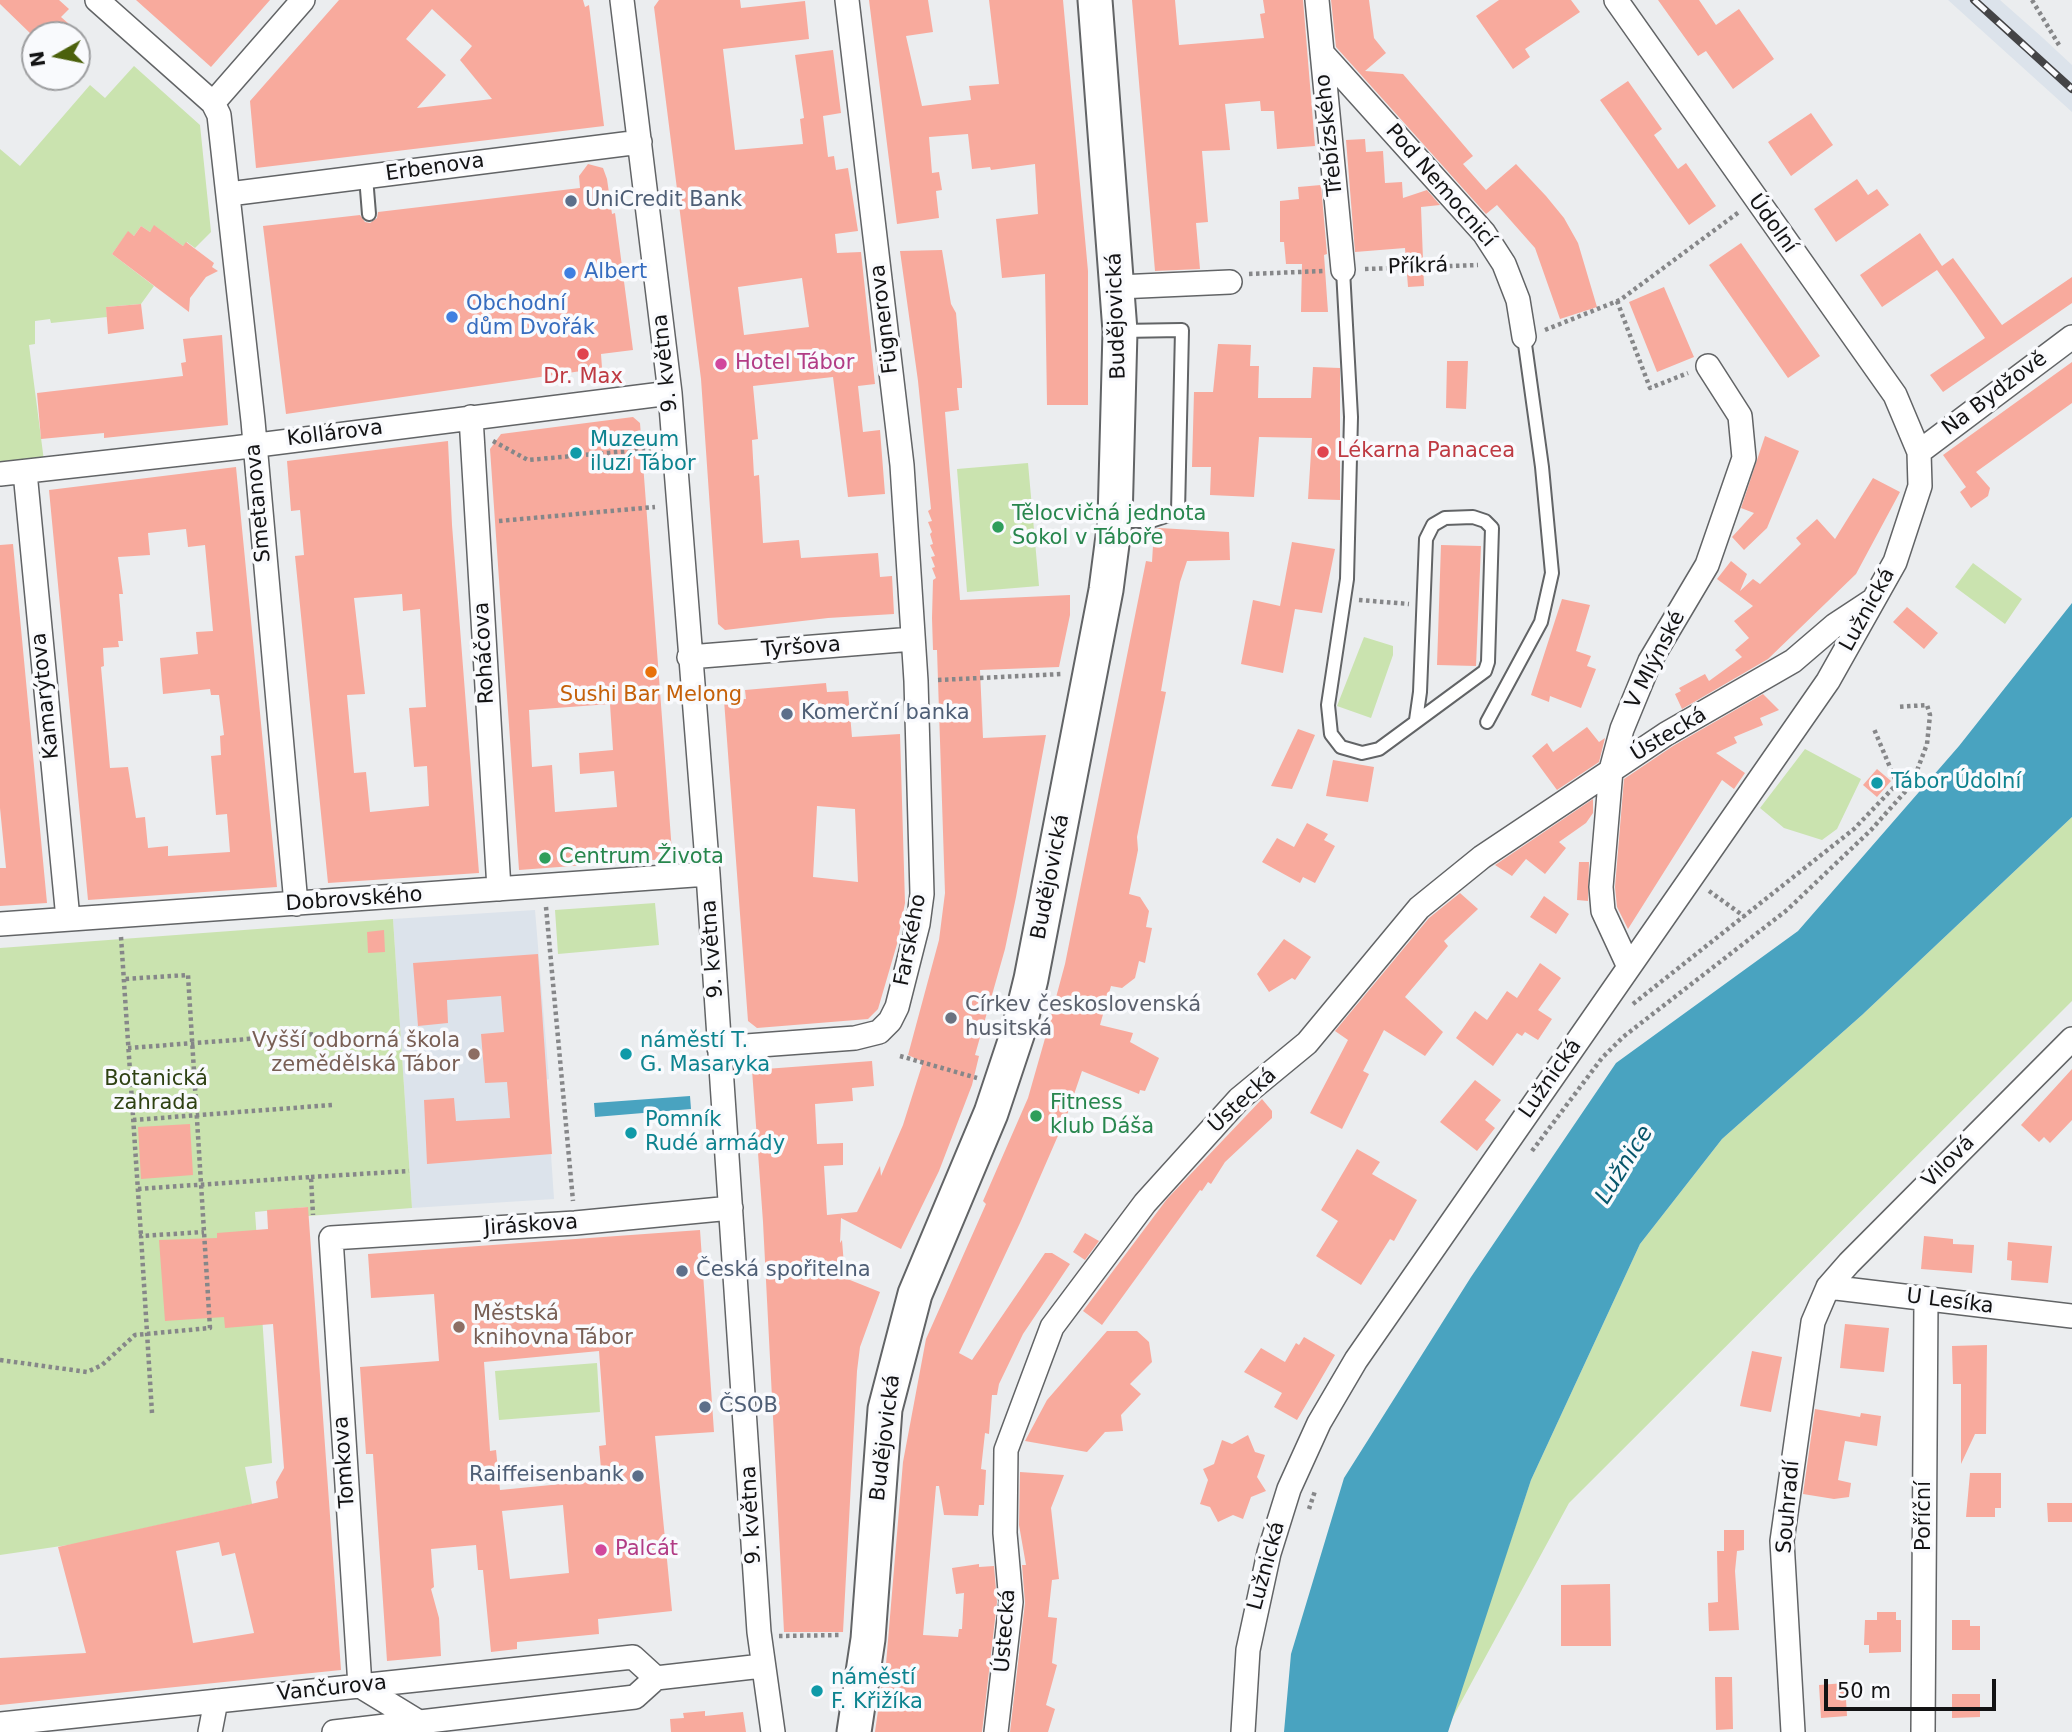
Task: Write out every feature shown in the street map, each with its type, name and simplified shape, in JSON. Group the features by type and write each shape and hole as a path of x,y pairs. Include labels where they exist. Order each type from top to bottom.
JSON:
{"main road":[{"name":"Budějovická","path":"854,1732 868,1639 885,1409 915,1294 991,1113 1021,1018 1093,660 1115,522 1120,331 1095,0"}],"street":[{"path":"97,0 213,103 303,0"},
{"name":"9. května","path":"622,0 670,393 708,874 762,1666 772,1732"},
{"name":"Fügnerova","path":"847,0 902,465 913,639"},
{"name":"Třebízského","path":"1317,0 1352,270"},
{"name":"Údolní","path":"1616,0 1895,395 1909,422 1919,452"},
{"name":"Pod Nemocnicí","path":"1322,53 1484,233 1504,264 1529,335"},
{"name":"Smetanova","path":"213,103 222,128 229,194 296,904"},
{"name":"Erbenova","path":"229,194 640,142"},
{"path":"1118,287 1235,278"},
{"name":"Na Bydžově","path":"1919,452 2072,337"},
{"name":"V Mlýnské","path":"1629,967 1603,911 1601,887 1611,770 1622,729 1650,661 1707,565 1744,458 1740,416 1709,366"},
{"name":"Kollárova","path":"0,474 670,393"},
{"name":"Roháčova","path":"471,417 499,889"},
{"name":"Lužnická","path":"1243,1732 1248,1650 1269,1553 1289,1489 1319,1423 1356,1360 1828,681 1895,562 1917,498 1921,475 1919,452"},
{"name":"Kamarýtova","path":"25,472 68,919"},
{"name":"Ústecká","path":"996,1732 1011,1602 1005,1533 1006,1450 1052,1327 1145,1203 1239,1099 1307,1044 1419,908 1482,857 1611,770 1793,661 1835,625 1876,598"},
{"name":"Tyršova","path":"689,657 913,639"},
{"name":"Farského","path":"719,1048 872,1035 890,1021 897,1007 918,924 922,894 913,639"},
{"path":"1793,661 1828,681"},
{"name":"Dobrovského","path":"0,924 708,874"},
{"name":"Vilová","path":"1828,1287 2072,1039"},
{"name":"Jiráskova","path":"331,1238 575,1223 731,1208"},
{"name":"Tomkova","path":"331,1238 360,1686"},
{"name":"U Lesíka","path":"1828,1287 2072,1316"},
{"name":"Souhradí","path":"1793,1732 1783,1529 1813,1322 1828,1287"},
{"name":"Poříční","path":"1923,1732 1926,1300"},
{"name":"Vančurova","path":"0,1724 633,1657 656,1678"},
{"name":"Vančurova","path":"334,1732 419,1727 635,1697 656,1678 762,1666"},
{"path":"360,1686 419,1727"},
{"path":"210,1732 216,1701"}],"lane":[{"path":"366,177 369,214"},
{"path":"1352,270 1347,579 1329,691 1331,734 1341,747 1355,752 1370,751 1388,744 1416,720 1474,682 1485,671 1493,534 1485,521 1461,515 1445,518 1433,525 1426,539 1423,553 1416,720"},
{"path":"1115,522 1151,521 1178,512 1182,330 1120,331"},
{"path":"1488,722 1541,622 1552,573 1529,335"}],"path":[{"path":"2032,0 2059,45"},
{"path":"1529,335 1617,302 1743,209"},
{"name":"Příkrá","path":"1352,270 1474,265"},
{"path":"1235,278 1319,271"},
{"path":"1617,302 1650,388 1709,366"},
{"path":"495,441 528,460 651,449"},
{"path":"502,520 655,507"},
{"path":"1344,599 1422,604"},
{"path":"934,680 1065,674"},
{"path":"1527,1156 1602,1058 1623,1037 1787,910 1841,855 1871,830 1912,784 1920,769 1930,726 1927,705 1897,707"},
{"path":"1627,1008 1854,829 1897,784 1874,729"},
{"path":"1709,891 1745,916"},
{"path":"547,910 575,1223"},
{"path":"118,917 152,1413"},
{"path":"0,1360 87,1371 102,1365 135,1335 210,1328 188,975 124,979"},
{"path":"128,1048 315,1034"},
{"path":"901,1056 979,1078"},
{"path":"133,1120 332,1105"},
{"path":"138,1189 409,1171"},
{"path":"311,1177 313,1215"},
{"path":"141,1236 178,1237 204,1232"},
{"path":"1305,1519 1318,1485"},
{"path":"789,1636 836,1635"}],"shaded area":[{"path":"1948,0 2000,0 2043,38 2072,65 2072,112"},
{"name":"Vyšší odborná škola zemědělská Tábor","path":"535,910 549,1079 546,1080 554,1199 412,1208 393,919"}],"green space":[{"path":"134,66 200,125 211,232 195,248 187,242 183,246 155,226 150,232 141,226 134,236 128,232 112,254 154,286 141,304 106,307 107,317 51,323 50,319 35,321 35,344 29,345 44,461 0,467 0,149 20,166 85,91 91,91 91,86 105,98"},
{"name":"Tělocvičná jednota Sokol v Táboře","path":"1028,463 1039,586 967,592 957,469"},
{"path":"1973,563 2022,599 2005,624 1955,587"},
{"path":"1364,637 1393,646 1393,655 1371,718 1337,706"},
{"path":"1805,749 1861,779 1837,829 1822,840 1784,828 1760,808"},
{"path":"2072,817 2072,1001 1569,1503 1448,1726 1531,1480 1640,1244 1722,1139 1862,1015"},
{"path":"655,903 659,945 558,954 555,910"},
{"name":"Botanická zahrada","path":"393,919 412,1208 308,1216 307,1207 255,1212 272,1463 245,1467 252,1504 75,1544 0,1555 0,948"},
{"path":"597,1363 600,1412 499,1420 495,1371"}],"water":[{"name":"Lužnice","path":"2072,603 2072,817 1862,1015 1722,1139 1640,1244 1531,1480 1448,1732 1284,1732 1291,1654 1344,1478 1471,1277 1616,1063 1798,931 1959,746"},
{"path":"690,1096 691,1109 595,1117 594,1103"}],"building":[{"path":"0,0 59,0 69,9 61,17 66,21 21,21 21,24 0,4"},
{"path":"136,0 270,0 211,67"},
{"path":"339,0 583,0 585,7 589,5 604,126 256,168 250,101","holes":["432,9 472,46 460,60 492,99 417,108 446,75 406,39"]},
{"path":"659,0 740,0 741,8 805,1 809,39 723,49 735,150 803,144 800,119 804,118 795,55 833,50 841,113 823,116 828,157 834,156 836,170 848,168 858,231 835,234 837,253 861,252 875,384 858,386 863,432 880,430 885,494 848,497 833,377 753,386 758,439 752,440 754,476 759,475 763,543 799,540 801,558 878,553 880,577 892,576 894,614 828,618 725,630 718,624 701,379 654,7","holes":["802,278 809,327 744,335 738,287"]},
{"path":"869,0 928,0 933,32 906,36 922,106 971,100 969,86 999,84 989,0 1063,0 1088,271 1088,405 1047,405 1045,274 1002,278 996,219 1038,214 1035,164 991,170 990,167 972,169 968,134 929,137 932,173 939,172 942,190 936,191 939,218 897,224"},
{"path":"1132,0 1175,0 1179,45 1264,38 1260,14 1265,13 1263,0 1303,0 1315,146 1277,149 1274,111 1261,111 1260,101 1225,104 1230,150 1202,151 1208,222 1196,223 1200,269 1155,271"},
{"path":"1331,0 1369,0 1374,38 1386,53 1365,71 1403,74 1473,156 1463,164 1486,190 1516,164 1546,196 1564,218 1578,243 1597,307 1560,319 1535,248 1497,205 1486,214 1336,47"},
{"path":"1499,0 1571,0 1580,12 1525,49 1530,57 1513,69 1476,16"},
{"path":"1658,0 1699,0 1716,25 1739,9 1774,59 1733,89 1706,51 1698,56"},
{"path":"1628,81 1662,129 1654,135 1678,169 1686,163 1716,206 1689,225 1600,100"},
{"path":"1811,113 1833,145 1791,176 1768,142"},
{"path":"1365,139 1366,152 1383,151 1385,183 1402,182 1403,198 1427,190 1440,205 1421,207 1424,286 1408,287 1405,248 1355,252 1346,140"},
{"name":"Obchodní dům Dvořák","path":"588,164 603,168 607,179 612,214 615,213 633,350 601,354 602,368 286,414 263,226 360,215 365,222 370,223 377,218 378,212 580,188 579,176"},
{"path":"1857,179 1868,195 1877,189 1889,205 1836,242 1814,209"},
{"path":"1321,185 1327,254 1324,255 1328,312 1301,312 1302,264 1286,264 1284,242 1280,242 1280,201 1299,199 1298,187"},
{"path":"154,225 183,246 186,242 214,263 212,267 218,271 206,277 190,298 189,312 112,254 128,231 134,236 141,226 150,232"},
{"path":"1920,233 1942,266 1953,258 2002,325 2072,277 2072,303 1943,392 1930,375 1985,338 1955,295 1937,270 1882,307 1860,275"},
{"path":"1741,243 1820,356 1788,378 1709,265"},
{"path":"942,250 951,304 956,313 962,381 962,388 957,388 959,410 945,412 960,600 1070,595 1070,615 1059,667 980,670 983,738 1046,735 1016,897 1005,949 975,1055 979,1056 972,1085 939,1171 901,1249 841,1218 840,1243 842,1240 845,1278 880,1292 860,1347 857,1371 843,1632 784,1632 763,1222 752,1070 872,1061 874,1086 852,1088 853,1101 815,1104 817,1144 843,1143 843,1165 824,1166 827,1215 857,1212 880,1166 881,1176 903,1125 923,1062 908,1055 939,940 945,893 937,650 933,650 932,618 933,580 936,578 931,557 935,556 930,545 933,544 930,534 932,532 928,522 932,521 928,511 931,509 918,381 900,251"},
{"path":"1664,287 1694,357 1657,372 1629,302"},
{"path":"141,304 144,329 108,334 106,307"},
{"path":"222,335 228,425 104,438 104,433 41,439 37,393 183,376 181,363 186,362 183,339"},
{"path":"1218,344 1251,345 1250,366 1259,366 1258,398 1311,398 1313,367 1340,368 1340,500 1308,499 1312,438 1259,437 1254,497 1210,495 1211,467 1192,467 1194,392 1213,392"},
{"path":"1447,361 1468,361 1466,409 1446,408"},
{"path":"2072,362 2072,403 1976,472 1990,488 1988,496 1971,508 1960,492 1966,487 1943,455"},
{"path":"633,417 640,423 672,852 666,859 519,870 490,449 501,434","holes":["610,704 613,750 579,753 580,774 614,771 617,807 555,812 552,765 532,767 529,710"]},
{"path":"1765,436 1799,451 1767,528 1744,550 1732,537 1754,513 1741,508"},
{"path":"448,441 479,873 328,883 295,556 304,555 300,510 291,511 287,461","holes":["402,594 403,611 420,609 426,707 409,708 414,767 427,766 429,806 370,812 366,772 354,773 347,695 365,694 354,598"]},
{"path":"236,467 277,887 88,900 49,490","holes":["186,529 188,547 205,545 213,631 196,632 198,654 160,658 163,694 210,689 211,695 219,695 224,735 220,736 221,755 211,756 216,815 227,814 230,852 168,856 168,846 148,848 145,817 136,818 128,767 110,768 101,667 104,666 103,648 119,647 118,641 123,641 119,594 123,594 118,557 150,555 148,533"]},
{"path":"1873,478 1900,492 1856,574 1768,659 1682,709 1675,694 1681,691 1679,688 1705,674 1709,681 1742,657 1735,650 1749,638 1734,621 1753,606 1717,579 1731,561 1747,574 1740,591 1753,579 1760,584 1801,544 1796,538 1817,519 1835,539"},
{"path":"1154,529 1229,532 1230,560 1187,561 1180,582 1161,691 1166,692 1137,837 1138,850 1129,894 1140,897 1149,911 1146,927 1152,928 1145,963 1139,961 1135,978 1122,988 1111,986 1100,1025 1133,1033 1130,1042 1159,1058 1145,1091 1140,1090 1139,1094 1082,1071 1067,1115 1020,1223 959,1353 972,1360 1045,1253 1052,1253 1070,1264 1023,1334 999,1384 997,1395 992,1395 989,1434 985,1433 981,1469 986,1470 984,1505 979,1505 978,1516 944,1515 939,1486 936,1486 923,1635 958,1637 959,1629 962,1629 964,1593 956,1594 952,1568 979,1564 979,1567 994,1566 997,1602 982,1732 875,1732 883,1675 885,1676 903,1462 926,1339 986,1204 983,1201 1028,1098 1065,964 1146,561 1152,562"},
{"path":"1292,542 1335,549 1322,613 1295,609 1283,673 1241,664 1253,600 1280,606"},
{"path":"13,544 47,903 0,906 0,868 6,868 0,808 0,545"},
{"path":"1441,545 1481,546 1476,666 1437,665"},
{"path":"1562,599 1590,605 1576,651 1591,656 1587,666 1596,669 1581,708 1550,696 1549,702 1531,695"},
{"path":"1907,607 1938,633 1924,649 1893,622"},
{"path":"826,683 827,692 848,691 852,737 900,734 905,903 897,944 878,1009 868,1019 757,1028 748,1021 724,700 746,699 745,690","holes":["817,806 855,809 858,882 813,877"]},
{"path":"1763,694 1779,710 1760,718 1763,725 1734,737 1737,743 1716,753 1745,773 1734,789 1722,780 1628,929 1617,907 1615,887 1624,779 1673,746"},
{"path":"1587,727 1599,742 1605,738 1599,762 1557,790 1532,756 1547,743 1553,752"},
{"path":"1298,729 1315,735 1292,789 1271,786"},
{"path":"1333,760 1374,767 1368,802 1326,796"},
{"name":"Tábor Údolní","path":"1877,769 1891,781 1877,797 1863,785"},
{"path":"1593,799 1593,813 1586,823 1559,842 1566,848 1545,874 1526,859 1512,876 1495,865"},
{"path":"1307,823 1328,834 1324,840 1335,846 1315,883 1303,877 1300,883 1262,862 1277,838 1294,847"},
{"path":"1579,862 1589,862 1588,901 1577,900"},
{"path":"1460,893 1478,909 1444,941 1448,946 1405,997 1443,1032 1425,1056 1384,1030 1363,1071 1369,1074 1342,1129 1310,1113 1348,1040 1335,1031 1429,918"},
{"path":"1544,896 1569,914 1556,934 1530,917"},
{"path":"384,930 385,952 368,953 367,932"},
{"path":"1284,939 1311,957 1295,980 1292,978 1269,992 1257,974"},
{"path":"538,954 552,1154 427,1164 424,1100 454,1098 456,1121 510,1118 507,1082 485,1083 481,1034 504,1032 501,996 447,1000 448,1023 418,1026 413,963"},
{"path":"1540,963 1561,978 1538,1010 1552,1019 1538,1040 1525,1032 1522,1036 1517,1033 1493,1066 1456,1038 1475,1011 1487,1020 1507,991 1517,998"},
{"path":"2072,1069 2072,1120 2050,1143 2044,1137 2039,1142 2021,1125"},
{"path":"1475,1080 1501,1100 1485,1120 1495,1128 1477,1151 1440,1122"},
{"path":"1262,1099 1272,1111 1272,1118 1225,1162 1211,1184 1208,1182 1202,1191 1200,1190 1102,1325 1083,1311 1167,1199"},
{"path":"190,1124 193,1175 141,1179 138,1127"},
{"path":"1357,1149 1380,1162 1372,1174 1417,1200 1394,1241 1390,1239 1361,1285 1316,1256 1338,1221 1321,1210"},
{"path":"308,1207 341,1670 0,1705 0,1658 86,1653 58,1547 278,1498 276,1482 284,1468 273,1324 225,1328 224,1317 165,1321 159,1240 217,1238 217,1233 268,1229 267,1210","holes":["219,1542 222,1556 235,1553 254,1633 193,1643 176,1551"]},
{"path":"700,1230 714,1432 655,1436 672,1611 598,1619 599,1634 517,1642 517,1649 491,1652 483,1570 478,1570 476,1545 431,1549 434,1587 431,1589 439,1618 441,1656 387,1661 373,1454 366,1454 360,1367 439,1361 434,1294 371,1298 368,1254","holes":["599,1351 606,1445 599,1446 602,1480 500,1490 496,1450 490,1451 484,1362","563,1505 569,1573 510,1579 502,1511"]},
{"path":"1085,1233 1099,1241 1085,1260 1073,1252"},
{"path":"1924,1236 1953,1239 1953,1244 1974,1245 1972,1273 1921,1269"},
{"path":"2008,1242 2052,1246 2048,1283 2011,1280 2012,1261 2007,1260"},
{"path":"1845,1324 1889,1328 1884,1372 1840,1368"},
{"path":"1107,1331 1137,1331 1149,1342 1152,1362 1130,1384 1141,1394 1121,1415 1123,1431 1105,1432 1087,1452 1025,1441 1047,1400"},
{"path":"1304,1337 1335,1355 1297,1420 1274,1407 1282,1393 1244,1372 1261,1348 1285,1362 1296,1343 1299,1345"},
{"path":"1987,1345 1986,1434 1975,1434 1961,1464 1961,1384 1953,1384 1952,1346"},
{"path":"1752,1351 1782,1357 1771,1412 1740,1406"},
{"path":"1815,1409 1860,1417 1861,1413 1881,1416 1877,1446 1845,1441 1838,1480 1851,1483 1849,1497 1834,1499 1803,1494"},
{"path":"1248,1435 1255,1452 1265,1455 1257,1477 1266,1491 1251,1497 1243,1519 1233,1515 1218,1522 1210,1507 1200,1504 1208,1480 1203,1469 1214,1464 1222,1440 1232,1444"},
{"path":"1020,1472 1064,1475 1051,1508 1059,1579 1052,1580 1048,1617 1057,1618 1052,1663 1057,1665 1046,1705 1055,1709 1048,1732 1010,1732 1025,1603 1022,1565 1026,1565 1019,1525"},
{"path":"1970,1473 2001,1473 2001,1508 1995,1508 1995,1517 1966,1517"},
{"path":"2047,1503 2072,1503 2072,1522 2048,1522"},
{"path":"1724,1530 1744,1530 1744,1550 1737,1551 1735,1571 1739,1630 1709,1631 1708,1603 1718,1602 1717,1551 1724,1551"},
{"path":"1610,1584 1611,1646 1561,1646 1561,1585"},
{"path":"1877,1612 1896,1612 1896,1620 1901,1620 1901,1652 1869,1653 1869,1645 1864,1645 1865,1620 1877,1620"},
{"path":"1952,1620 1970,1620 1970,1626 1980,1626 1980,1650 1952,1650"},
{"path":"1715,1677 1732,1677 1733,1729 1716,1730"},
{"path":"1845,1683 1847,1716 1821,1718 1819,1685"},
{"path":"1952,1694 1980,1694 1980,1717 1952,1718"},
{"path":"705,1711 705,1716 743,1712 746,1732 671,1732 670,1719 684,1718 683,1713"}],"railway":[{"path":"1974,0 2072,89"}],"place":[{"name":"UniCredit Bank","path":"571,201"},
{"name":"Albert","path":"570,273"},
{"name":"Obchodní dům Dvořák","path":"452,317"},
{"name":"Dr. Max","path":"583,354"},
{"name":"Hotel Tábor","path":"721,364"},
{"name":"Lékarna Panacea","path":"1323,452"},
{"name":"Muzeum iluzí Tábor","path":"576,453"},
{"name":"Tělocvičná jednota Sokol v Táboře","path":"998,527"},
{"name":"Sushi Bar Melong","path":"651,672"},
{"name":"Komerční banka","path":"787,714"},
{"name":"Tábor Údolní","path":"1877,783"},
{"name":"Centrum Života","path":"545,858"},
{"name":"Církev československá husitská","path":"951,1018"},
{"name":"Vyšší odborná škola zemědělská Tábor","path":"474,1054"},
{"name":"náměstí T. G. Masaryka","path":"626,1054"},
{"name":"Fitness klub Dáša","path":"1036,1116"},
{"name":"Pomník Rudé armády","path":"631,1133"},
{"name":"Česká spořitelna","path":"682,1271"},
{"name":"Městská knihovna Tábor","path":"459,1327"},
{"name":"ČSOB","path":"705,1407"},
{"name":"Raiffeisenbank","path":"638,1476"},
{"name":"Palcát","path":"601,1550"},
{"name":"náměstí F. Křižíka","path":"817,1691"}]}
